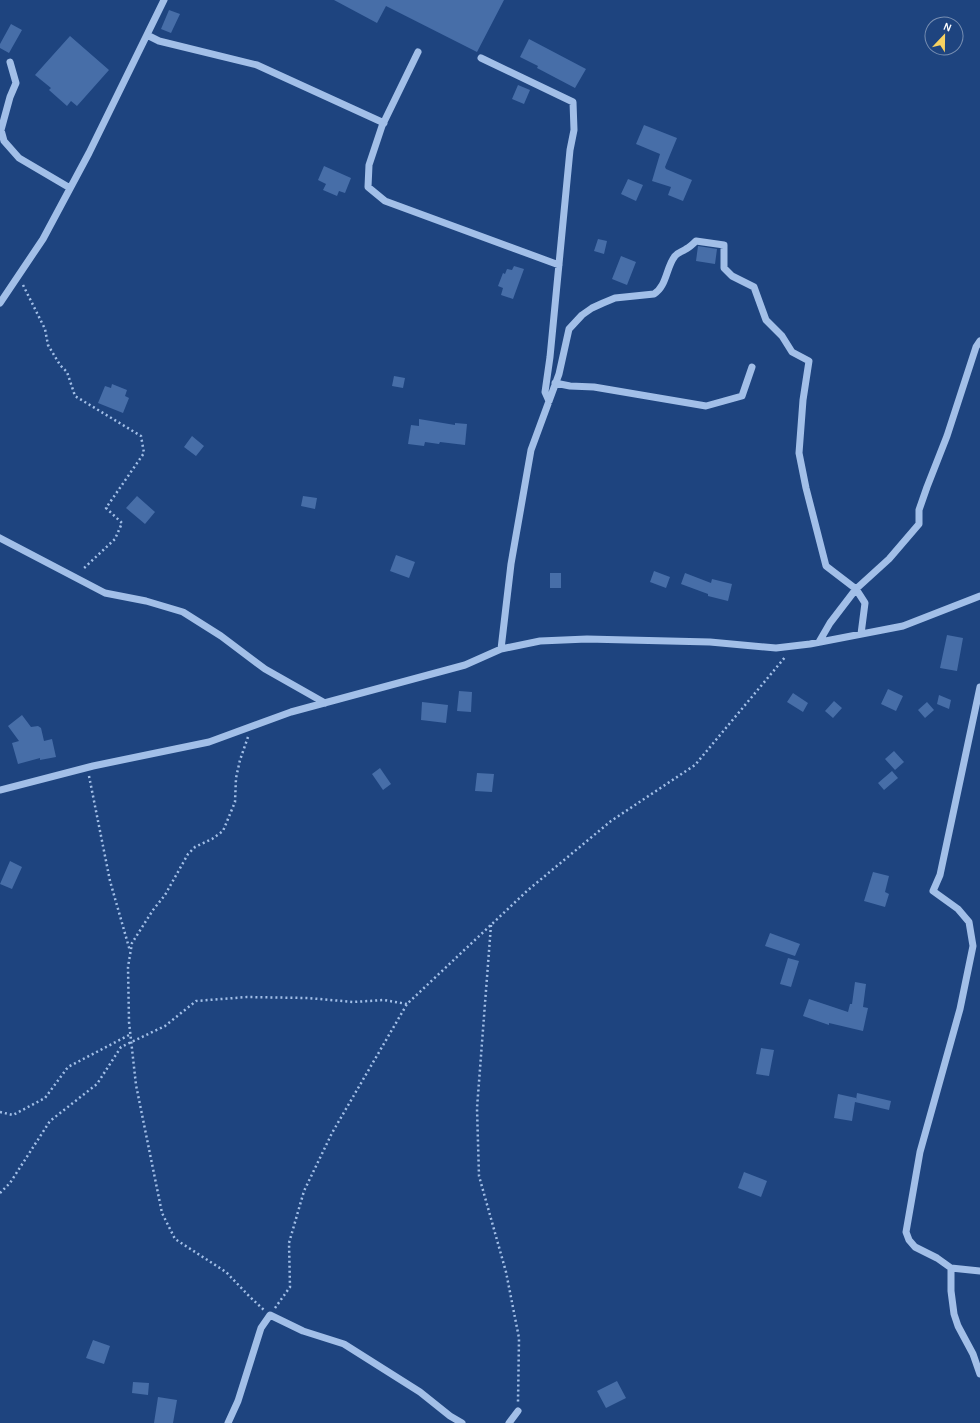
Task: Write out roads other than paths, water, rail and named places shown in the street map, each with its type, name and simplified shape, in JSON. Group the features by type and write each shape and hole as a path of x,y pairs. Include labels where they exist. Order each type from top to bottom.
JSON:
{"street":[{"path":"0,303 42,239 89,153 164,0"},
{"path":"148,34 159,41 257,65 384,123"},
{"path":"418,52 384,123 369,165 368,187 385,201 559,265"},
{"path":"481,58 573,102 574,130 570,150 550,357 545,392 548,401"},
{"path":"10,62 16,83 10,97 1,130 4,141 19,158 70,188"},
{"path":"502,650 511,564 531,450 548,401 556,383 569,329 582,315 592,308 615,298 654,294 658,292 676,255 686,250 696,241 724,245 724,268 732,276 754,287 766,320 782,336 792,352 809,361 803,400 799,453 826,566 856,590 865,603 861,634"},
{"path":"819,642 830,623 856,590 889,559 919,524 919,510 926,487 947,436 976,347 980,341"},
{"path":"556,383 570,386 594,387 706,406 742,396 752,367"},
{"path":"0,538 105,593 183,612 220,636 265,669 325,703"},
{"path":"0,790 87,768 209,742 291,712 465,665 502,650 540,641 588,640 710,642 776,648 819,642 903,626 980,596"},
{"path":"980,687 942,858 940,875 933,891 958,909 969,922 972,946 960,1009 920,1152 906,1232 909,1240 915,1247 937,1258 951,1268 980,1271"},
{"path":"951,1268 951,1291 954,1314 958,1326 973,1354 980,1374"},
{"path":"228,1423 238,1401 261,1328 270,1315 303,1331 344,1344 420,1392 450,1416 462,1423"},
{"path":"509,1423 518,1411"}]}
